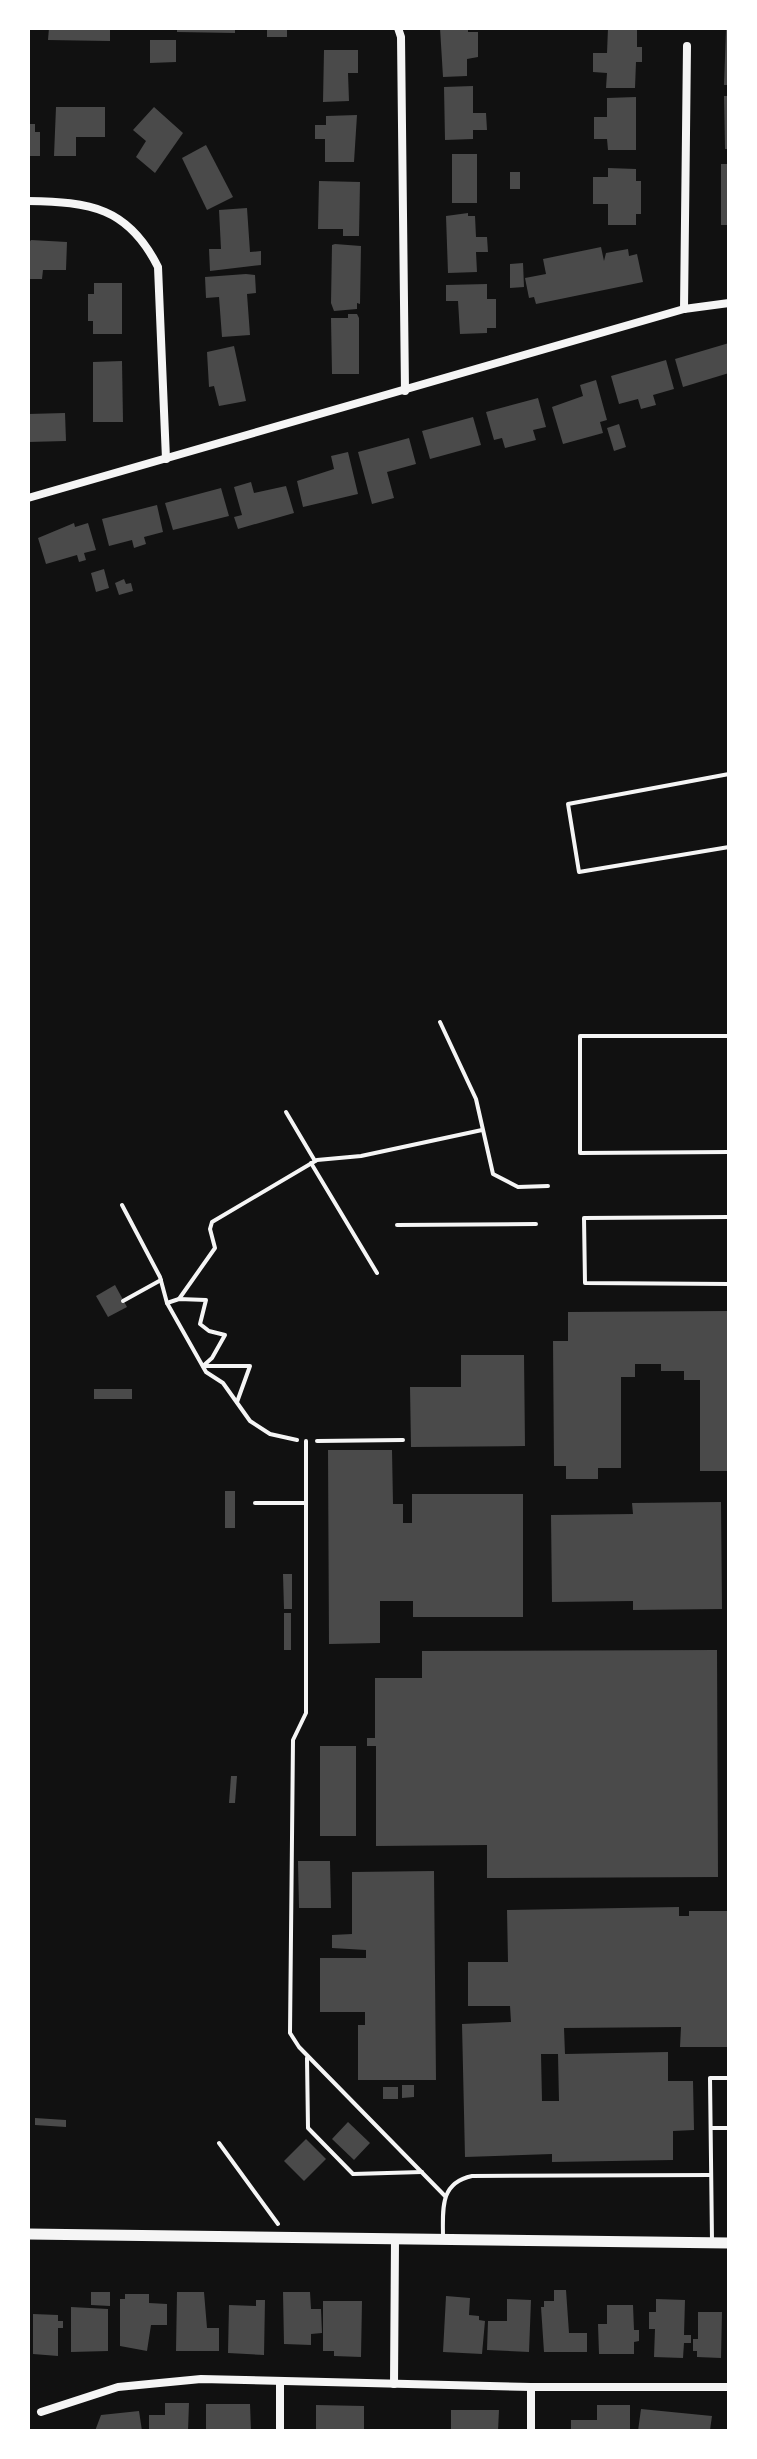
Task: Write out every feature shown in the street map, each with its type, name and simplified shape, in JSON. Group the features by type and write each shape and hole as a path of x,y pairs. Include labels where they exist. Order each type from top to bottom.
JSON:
{"street":[{"path":"398,28 401,37 405,391"},
{"path":"684,309 687,46"},
{"path":"28,201 65,202 107,211 135,229 158,267 166,459"},
{"path":"28,498 684,309 729,303"},
{"path":"28,2234 729,2243"},
{"path":"394,2384 395,2241"},
{"path":"41,2412 135,2384 201,2379 531,2387 729,2387"},
{"path":"280,2382 280,2431"},
{"path":"531,2387 531,2431"}],"lane":[{"path":"729,774 568,804 579,872 729,847"},
{"path":"729,1036 580,1036 580,1153 729,1152"},
{"path":"729,1217 584,1218 585,1283 729,1284"},
{"path":"306,1441 306,1713 293,1740 290,2033 307,2056 445,2196"},
{"path":"255,1503 306,1503"},
{"path":"307,2056 308,2128 353,2174 422,2172"},
{"path":"712,2243 710,2078 729,2078"},
{"path":"711,2128 729,2128"},
{"path":"443,2241 445,2196 459,2179 472,2176 711,2175"}],"path":[{"path":"440,1022 470,1083 489,1166 498,1180 518,1187 548,1186"},
{"path":"286,1112 377,1273"},
{"path":"179,1299 215,1248 210,1229 212,1222 313,1162 361,1156 482,1130"},
{"path":"122,1205 161,1280 167,1303 203,1366 223,1383 250,1421 270,1434 306,1441 403,1440"},
{"path":"397,1225 536,1224"},
{"path":"123,1301 161,1280"},
{"path":"167,1303 179,1299 206,1300 200,1324 209,1331 225,1335 212,1358 203,1366"},
{"path":"203,1366 250,1366 237,1402"},
{"path":"219,2143 278,2220 279,2239"}],"building":[{"path":"49,28 110,28 110,41 48,40"},
{"path":"177,28 235,28 235,33 177,32"},
{"path":"267,28 287,28 287,37 267,37"},
{"path":"440,28 468,28 468,32 478,32 478,57 467,59 467,76 443,77"},
{"path":"608,28 637,28 637,47 642,47 642,62 636,62 635,88 606,88 607,73 593,72 593,53 607,53"},
{"path":"726,29 729,29 729,85 724,85"},
{"path":"150,40 176,40 176,62 150,63"},
{"path":"324,50 358,50 358,73 348,73 349,101 323,102"},
{"path":"473,86 473,113 486,113 487,130 473,130 473,139 445,140 444,87"},
{"path":"724,96 729,96 729,149 725,149"},
{"path":"636,97 636,150 608,150 607,139 594,139 594,117 607,117 607,98"},
{"path":"56,107 105,107 105,137 76,137 76,156 54,156"},
{"path":"154,107 183,133 155,173 136,157 146,141 133,130"},
{"path":"357,115 354,162 325,162 325,139 315,139 315,125 326,125 326,116"},
{"path":"28,124 35,124 35,132 40,132 40,156 28,156"},
{"path":"206,145 233,197 207,210 182,158"},
{"path":"452,154 477,154 477,203 452,203"},
{"path":"721,164 729,164 729,225 721,225"},
{"path":"608,168 636,169 636,181 641,181 641,214 636,214 636,225 608,225 608,204 593,204 593,177 608,177"},
{"path":"510,172 520,172 520,189 510,189"},
{"path":"319,181 360,182 359,236 343,236 343,229 318,229"},
{"path":"247,208 250,252 261,251 261,265 210,271 209,249 221,249 219,210"},
{"path":"468,213 468,216 475,216 476,237 487,237 488,252 476,252 477,272 448,273 446,216"},
{"path":"31,240 67,242 66,270 43,270 42,279 30,279 28,244"},
{"path":"332,245 361,246 360,304 357,303 357,309 334,311 331,303"},
{"path":"601,247 604,261 606,253 628,249 629,256 637,254 643,282 536,304 534,297 529,298 525,278 546,274 543,259"},
{"path":"523,263 524,287 510,288 510,264"},
{"path":"255,275 256,293 247,294 250,335 222,337 219,297 206,298 205,277"},
{"path":"94,283 122,283 122,334 93,334 93,321 88,321 88,294 94,294"},
{"path":"487,284 487,299 496,299 496,328 487,328 487,333 460,334 458,301 446,301 446,285"},
{"path":"348,314 357,314 359,318 359,374 332,374 331,318 348,318"},
{"path":"729,343 729,373 683,387 675,359"},
{"path":"234,346 246,401 219,406 214,386 209,387 207,352"},
{"path":"666,360 674,389 653,395 656,405 641,409 638,399 619,404 611,376"},
{"path":"122,361 123,422 93,422 93,362"},
{"path":"596,380 607,420 600,422 603,433 563,444 552,407 583,396 580,385"},
{"path":"538,398 546,427 533,430 536,440 505,448 502,438 494,440 486,412"},
{"path":"65,413 66,441 28,442 28,414"},
{"path":"473,417 481,445 430,459 422,431"},
{"path":"619,424 626,447 614,451 607,428"},
{"path":"409,438 416,464 387,472 394,498 372,504 358,452"},
{"path":"348,452 358,494 303,507 297,481 334,469 331,456"},
{"path":"251,482 254,493 286,486 294,513 238,529 234,517 242,515 234,487"},
{"path":"221,488 229,516 173,530 165,503"},
{"path":"157,505 163,532 144,537 146,544 134,548 132,540 109,546 102,519"},
{"path":"74,523 75,527 88,523 96,550 84,553 86,560 79,562 77,555 46,564 38,538"},
{"path":"104,569 109,588 96,592 91,573"},
{"path":"124,579 126,584 131,583 133,591 119,595 115,583"},
{"path":"115,1285 127,1307 108,1317 96,1296"},
{"path":"729,1311 727,1471 700,1471 700,1380 684,1380 684,1371 661,1371 661,1364 635,1364 635,1377 621,1377 621,1468 598,1468 598,1479 566,1479 566,1466 554,1466 553,1341 568,1341 568,1312"},
{"path":"461,1355 524,1355 525,1446 411,1447 410,1387 461,1387"},
{"path":"94,1389 132,1389 132,1399 94,1399"},
{"path":"328,1450 392,1450 393,1504 403,1504 403,1523 412,1523 412,1494 523,1494 523,1617 413,1617 413,1601 380,1601 380,1643 329,1644"},
{"path":"225,1491 235,1491 235,1528 225,1528"},
{"path":"721,1502 722,1609 633,1610 633,1601 552,1602 551,1515 633,1514 632,1503"},
{"path":"283,1574 292,1574 292,1609 284,1609"},
{"path":"284,1613 291,1613 291,1650 284,1650"},
{"path":"717,1650 718,1877 487,1878 487,1845 376,1846 376,1746 367,1746 367,1738 375,1738 375,1678 422,1678 422,1651"},
{"path":"320,1746 356,1746 356,1836 320,1836"},
{"path":"231,1776 237,1776 235,1803 229,1803"},
{"path":"298,1861 330,1861 331,1908 299,1908"},
{"path":"434,1871 436,2080 358,2080 358,2025 365,2025 365,2012 320,2012 320,1958 366,1958 366,1950 332,1948 332,1935 352,1934 352,1872"},
{"path":"679,1907 679,1916 689,1916 689,1911 729,1911 729,2047 680,2047 681,2027 564,2028 565,2054 668,2052 668,2081 693,2081 694,2130 673,2131 673,2160 552,2162 552,2154 465,2157 462,2024 511,2022 510,2006 468,2006 468,1962 508,1962 507,1910","holes":["541,2054 558,2054 559,2101 542,2101"]},
{"path":"402,2085 414,2085 414,2097 402,2098"},
{"path":"383,2087 398,2087 398,2099 383,2099"},
{"path":"35,2118 66,2120 66,2127 35,2125"},
{"path":"348,2122 370,2143 354,2160 332,2139"},
{"path":"306,2139 326,2159 304,2181 284,2161"},
{"path":"554,2290 566,2290 569,2333 587,2333 587,2352 544,2352 541,2307 544,2307 544,2301 554,2301"},
{"path":"91,2292 110,2292 110,2306 91,2305"},
{"path":"177,2292 204,2292 207,2328 219,2328 219,2351 176,2351"},
{"path":"283,2292 310,2292 311,2309 321,2309 322,2333 311,2334 311,2345 284,2344"},
{"path":"125,2294 149,2294 149,2303 167,2304 167,2325 151,2325 147,2351 120,2346 120,2299 125,2299"},
{"path":"446,2296 470,2298 469,2315 479,2316 479,2320 485,2321 482,2354 443,2352"},
{"path":"507,2299 531,2300 529,2352 487,2350 488,2321 507,2321"},
{"path":"656,2299 685,2300 684,2335 691,2335 691,2343 684,2343 683,2358 654,2357 655,2329 649,2329 649,2312 656,2312"},
{"path":"256,2300 265,2300 264,2355 228,2353 229,2305 256,2306"},
{"path":"323,2301 362,2301 361,2357 334,2356 334,2351 323,2351"},
{"path":"607,2305 633,2305 634,2330 639,2330 639,2341 634,2342 634,2354 599,2354 598,2324 607,2324"},
{"path":"71,2307 108,2309 108,2351 71,2352"},
{"path":"698,2312 722,2312 721,2358 697,2357 697,2351 693,2351 693,2339 698,2339"},
{"path":"33,2314 58,2315 58,2321 63,2321 63,2328 58,2328 58,2356 33,2354"},
{"path":"165,2403 189,2403 188,2431 149,2431 149,2415 165,2415"},
{"path":"206,2404 250,2404 251,2431 206,2431"},
{"path":"316,2405 364,2406 364,2431 316,2431"},
{"path":"597,2405 630,2405 630,2431 571,2431 571,2420 597,2420"},
{"path":"641,2409 712,2416 710,2430 638,2431"},
{"path":"451,2410 499,2410 498,2431 451,2431"},
{"path":"139,2411 142,2431 95,2431 101,2415"}]}
